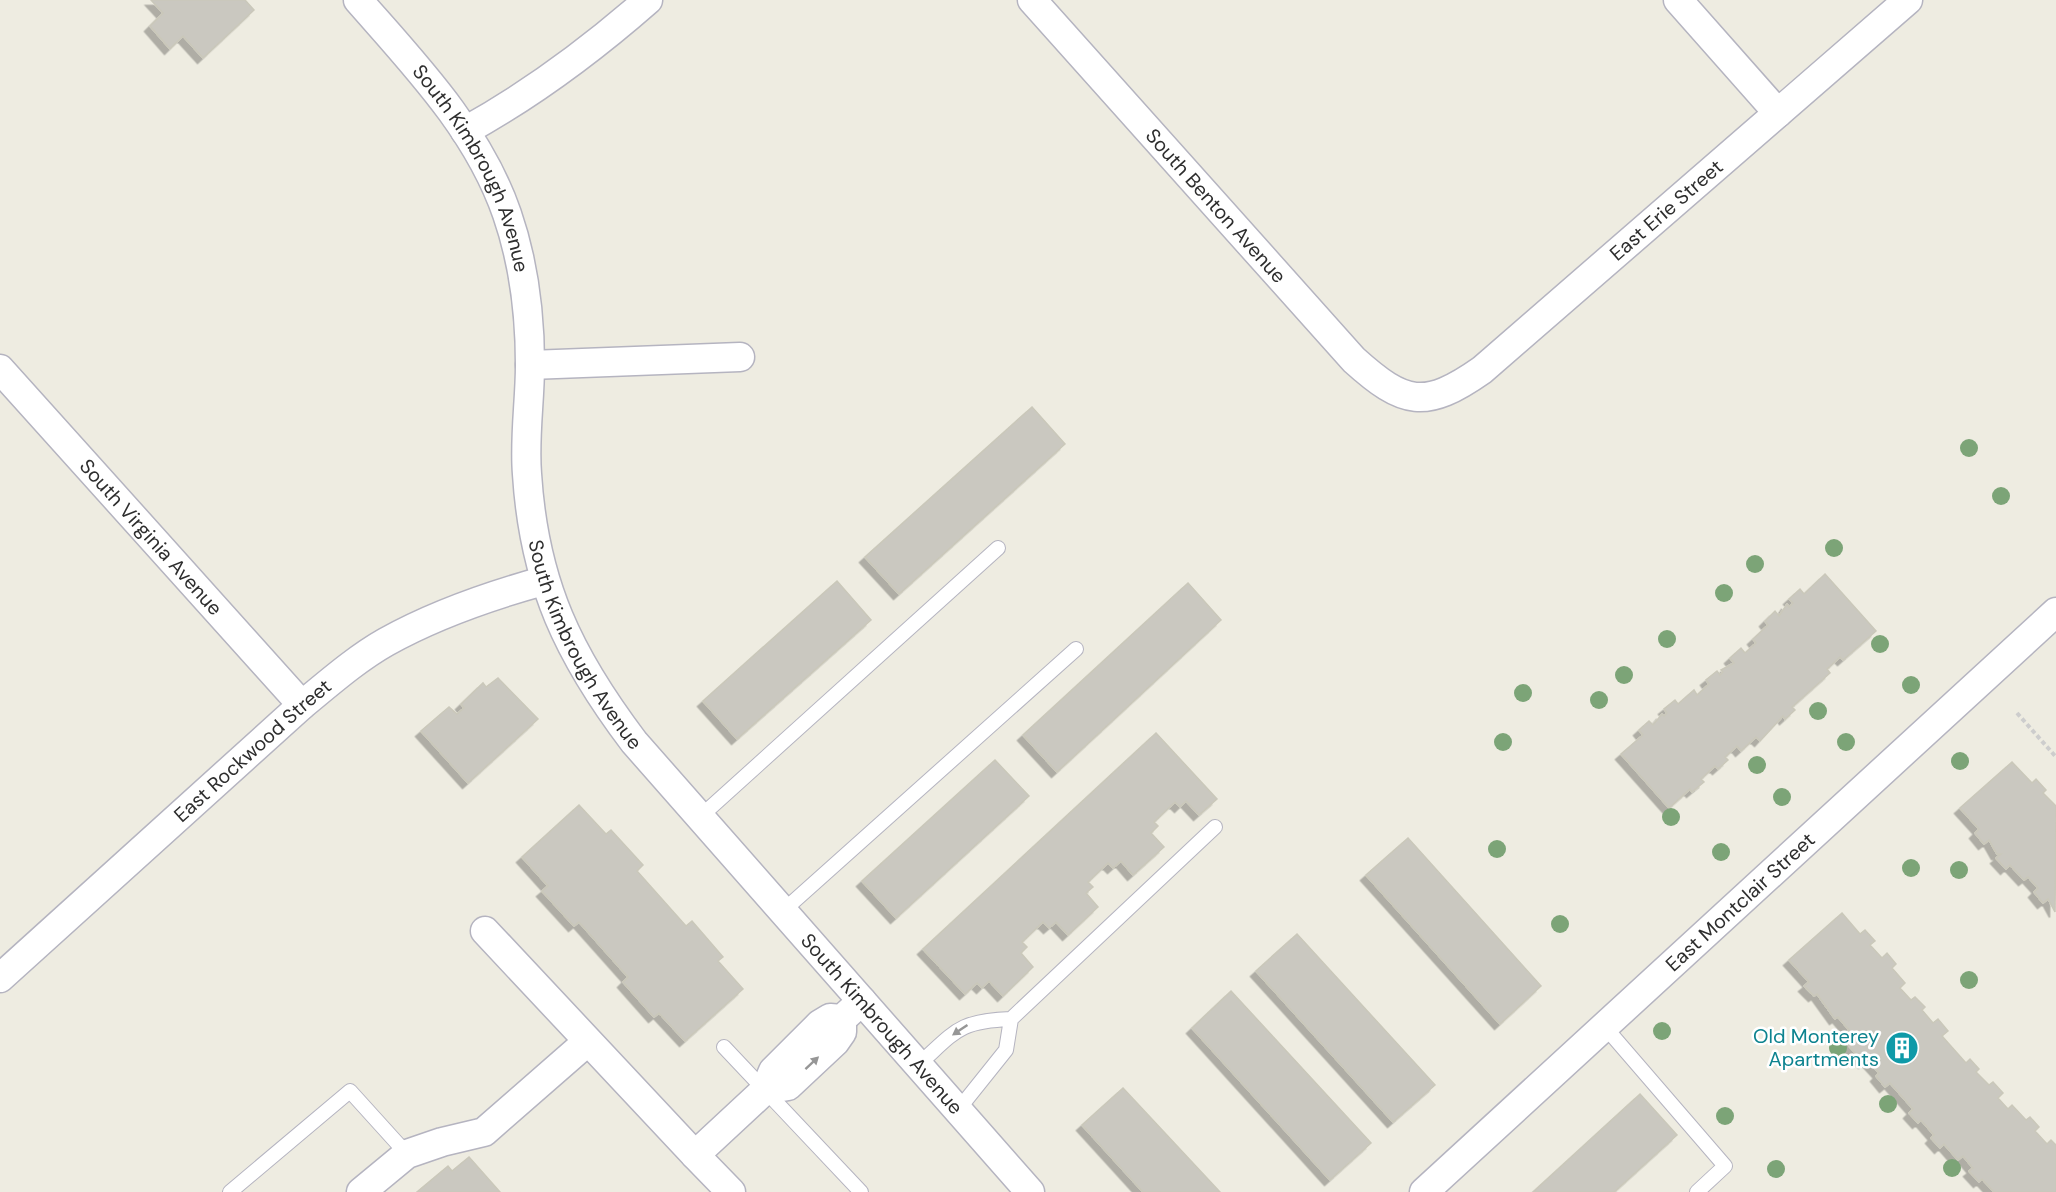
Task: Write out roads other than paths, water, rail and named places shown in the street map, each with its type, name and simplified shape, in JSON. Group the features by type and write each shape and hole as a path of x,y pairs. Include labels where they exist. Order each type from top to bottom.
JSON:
{"street":[{"name":"South Kimbrough Avenue","path":"358,0 436,91 465,131 507,213 520,259 529,312 530,365 526,473 533,532 543,580 561,628 582,668 634,742 783,911 852,1010 918,1065 1030,1192"},
{"path":"465,131 517,102 570,65 648,0"},
{"name":"South Benton Avenue","path":"1032,0 1353,360 1385,387 1412,399"},
{"path":"1678,0 1778,112"},
{"name":"East Erie Street","path":"1412,399 1451,390 1482,370 1908,0"},
{"path":"530,365 740,357"},
{"name":"South Virginia Avenue","path":"0,369 302,705"},
{"name":"East Rockwood Street","path":"0,978 302,705 344,671 385,643 483,597 543,580"},
{"name":"East Montclair Street","path":"1424,1192 2056,612"},
{"path":"485,931 587,1042 731,1192"},
{"path":"696,1155 765,1090 773,1071 820,1024 852,1010"},
{"path":"361,1192 407,1154 442,1142 484,1132 587,1042"}],"lane":[{"path":"700,817 998,548"},
{"path":"783,911 1077,649"},
{"path":"958,1110 1006,1050 1011,1019 1215,827"},
{"path":"918,1065 957,1030 972,1022 1011,1019"},
{"path":"1605,1027 1725,1166 1697,1192"},
{"path":"724,1047 861,1192"},
{"path":"230,1192 350,1091 407,1154"}],"place":[{"name":"Old Monterey Apartments","path":"1902,1048"}]}
